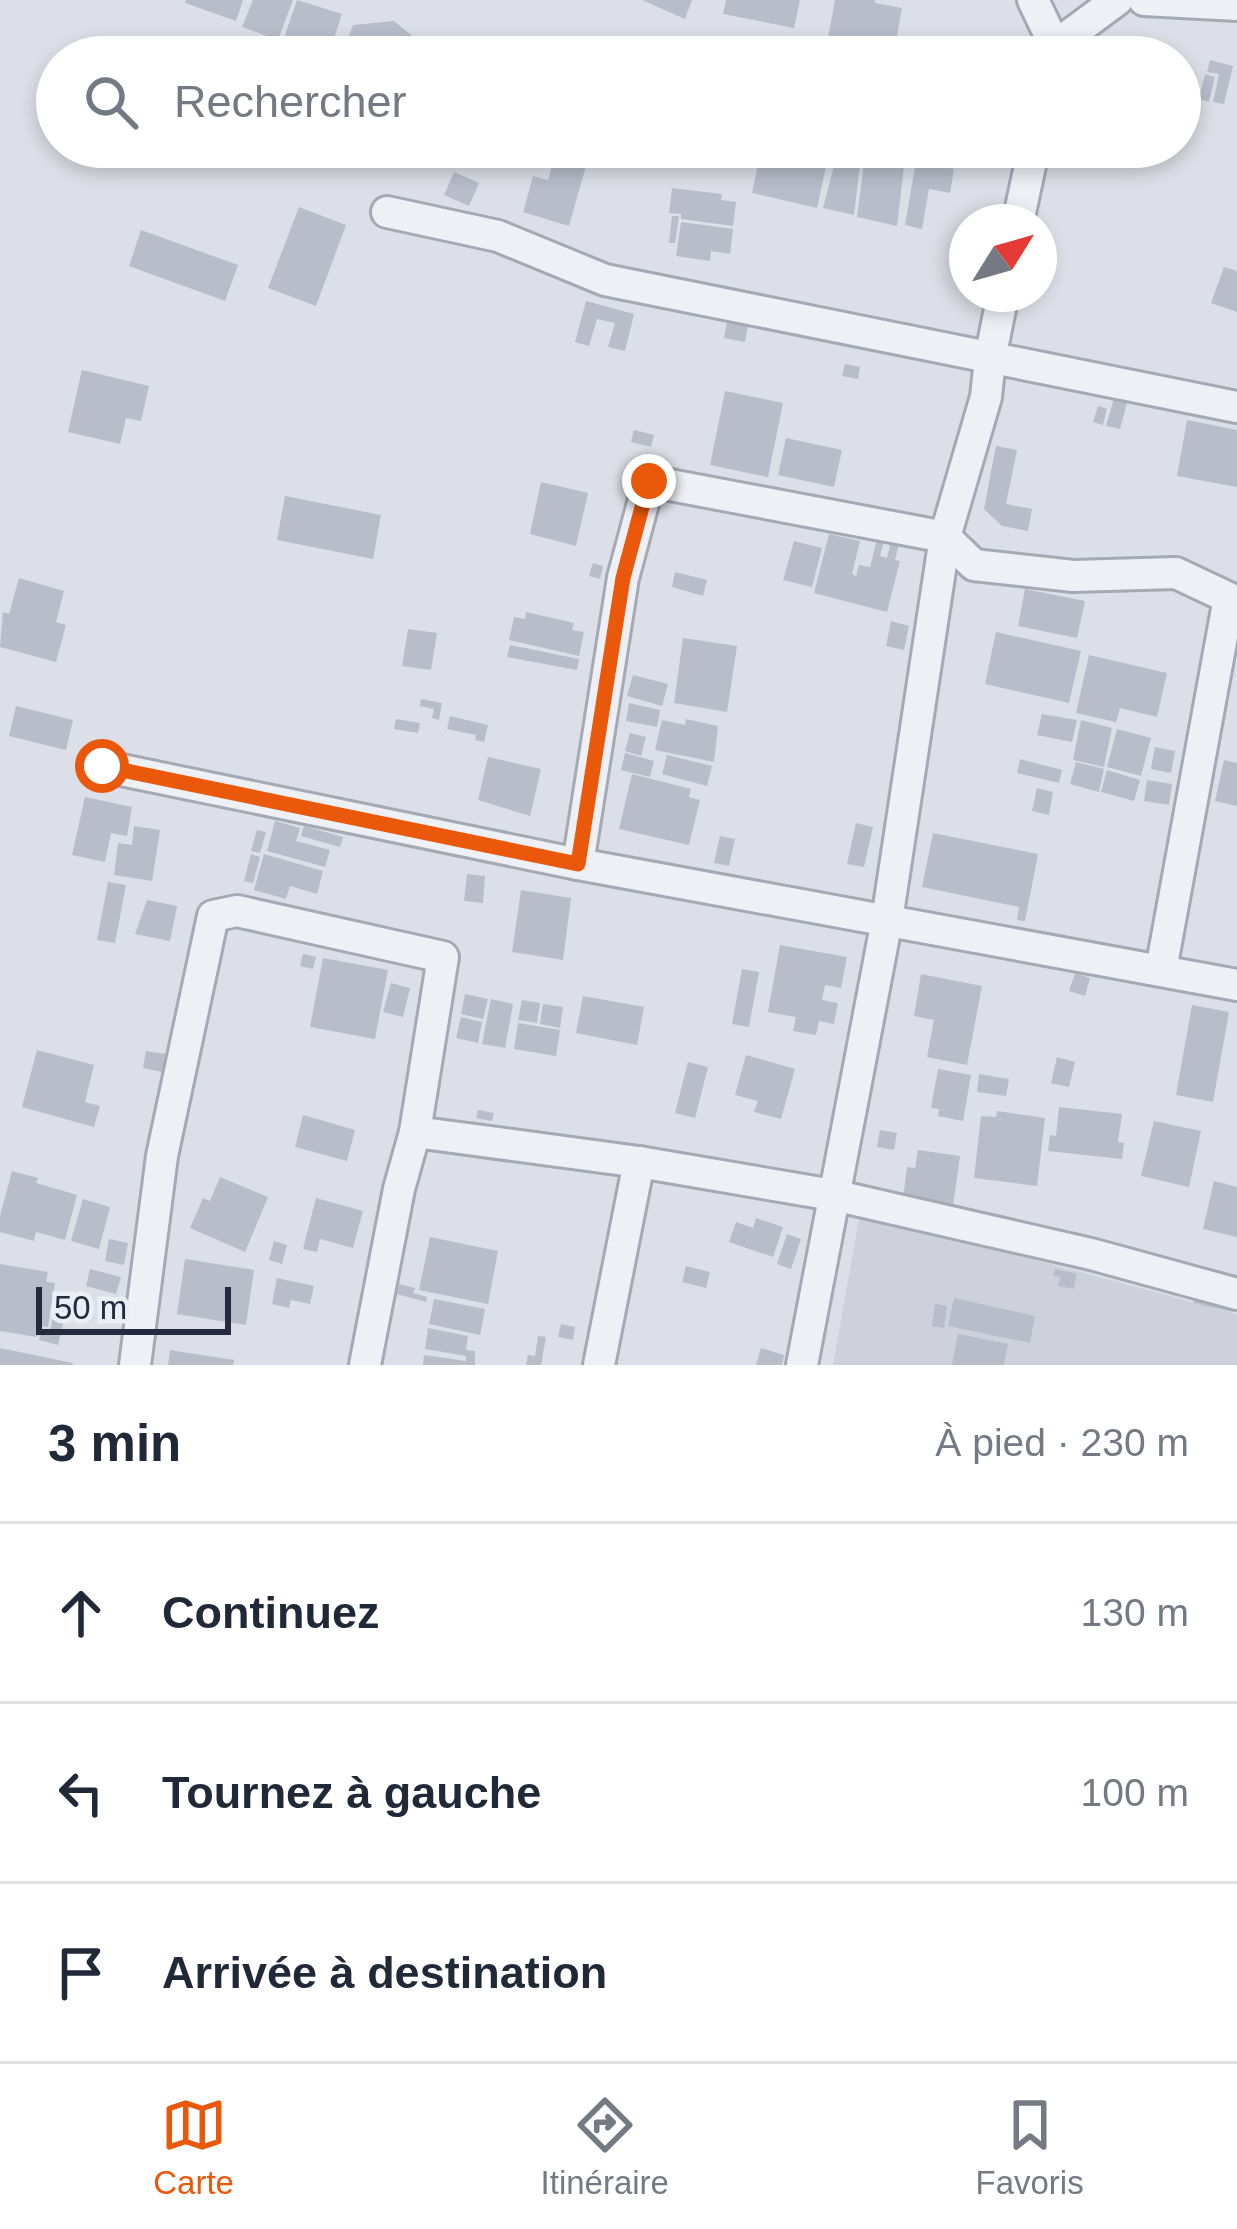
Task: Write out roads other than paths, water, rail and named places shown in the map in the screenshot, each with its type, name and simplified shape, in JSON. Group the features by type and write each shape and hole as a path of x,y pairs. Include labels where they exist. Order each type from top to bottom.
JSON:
{"street":[{"path":"1033,0 1048,36"},
{"path":"1073,36 1117,0"},
{"path":"1144,0 1237,5"},
{"path":"1022,204 1030,168"},
{"path":"387,212 498,236 604,280 1237,406"},
{"path":"802,1365 886,920 945,537 986,397 999,312"},
{"path":"578,864 623,578 649,481 945,537 974,565 1073,576 1176,573 1228,598 1161,970"},
{"path":"102,766 578,864 1237,985"},
{"path":"135,1365 162,1156 213,916 237,911 443,956 415,1132 399,1189 365,1365"},
{"path":"415,1132 639,1162 832,1195 1090,1254 1237,1294"},
{"path":"599,1365 639,1162"}]}
